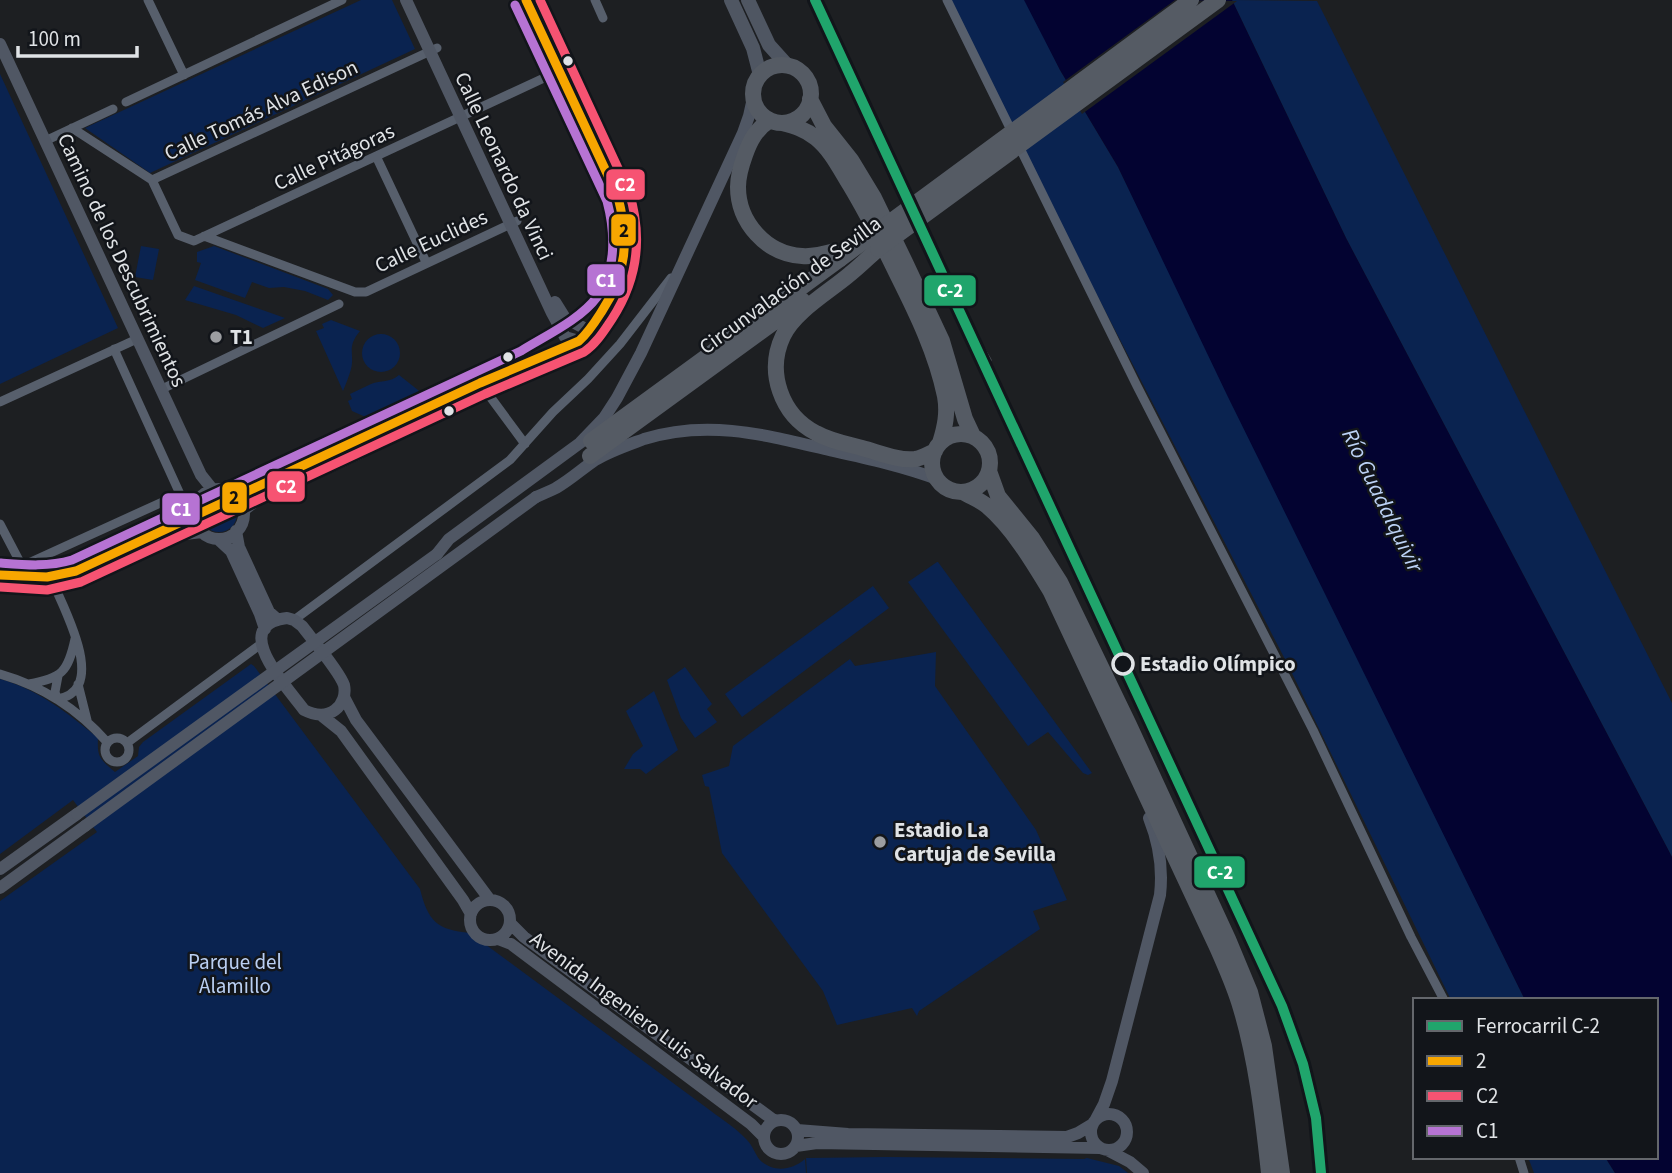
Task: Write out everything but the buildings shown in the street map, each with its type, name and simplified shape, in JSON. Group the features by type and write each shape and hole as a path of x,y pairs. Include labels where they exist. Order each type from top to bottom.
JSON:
{"highway":[{"name":"Circunvalación de Sevilla","path":"587,452 843,263 882,228 1192,0"},
{"name":"Circunvalación de Sevilla","path":"843,263 878,249 1219,0"},
{"path":"963,492 979,486 989,471 989,454 980,440 964,434 955,435 947,438 937,447 922,457 907,459 825,438 802,425 782,397 776,362 783,337 843,263 822,255 803,257 783,252 758,236 744,216 739,200 739,174 753,136 760,127 776,122 792,121 800,116 807,109 810,99 808,81 796,68 788,65 768,68 755,81 753,97 756,107 761,115 776,122 801,128 816,138 830,153 864,209 919,319 934,358 947,413 937,447 932,461 937,479 943,487 963,492 985,504 1021,546 1051,592 1230,976 1257,1047"},
{"path":"810,99 824,126 852,160 895,241 942,341 972,436"},
{"path":"989,471 998,496 1032,538 1060,582 1081,623 1228,939 1250,992 1257,1047 1282,1173"},
{"path":"1261,1066 1269,1173"}],"main road":[{"path":"730,0 753,48 760,75"},
{"path":"748,0 769,45 788,65"}],"street":[{"path":"148,0 184,75"},
{"path":"126,103 342,0"},
{"name":"Calle Leonardo da Vinci","path":"406,0 433,49 513,223 558,309 576,335"},
{"name":"Calle Leonardo da Vinci","path":"414,0 433,49"},
{"path":"256,487 527,362 576,335 606,307 620,278 625,254 624,221 618,197 526,0"},
{"path":"595,0 603,18"},
{"path":"947,0 1137,386 1313,730 1411,937 1443,998"},
{"name":"Camino de los Descubrimientos","path":"0,44 201,475 219,490"},
{"name":"Calle Tomás Alva Edison","path":"72,128 152,180 433,49"},
{"name":"Calle Pitágoras","path":"204,236 559,71"},
{"path":"0,888 536,497 587,452 641,353 687,255 743,133 753,97"},
{"path":"45,141 113,109"},
{"path":"376,156 426,262"},
{"path":"152,180 178,235 194,241 204,236"},
{"name":"Calle Leonardo da Vinci","path":"513,223 576,335"},
{"name":"Calle Euclides","path":"204,236 355,292 366,292 513,223"},
{"path":"294,620 510,460 620,344 647,312 687,255"},
{"path":"162,389 339,304"},
{"path":"0,402 137,340"},
{"path":"23,574 180,494 114,349"},
{"path":"480,383 525,444"},
{"path":"219,490 234,494 240,501 243,518 236,531 228,537 218,539 202,532 194,519 196,504 206,492 219,490 352,432 408,418"},
{"path":"243,510 257,500 360,453 408,418"},
{"path":"0,869 437,554 449,539 587,452 619,449 646,439 684,431 727,429 854,455 937,479"},
{"path":"0,575 53,570 196,504"},
{"path":"0,524 23,574 34,583 55,587 86,580 185,534 202,532"},
{"path":"23,574 41,579 54,578 76,571 168,528"},
{"path":"236,531 241,550 270,612 278,619"},
{"path":"218,539 231,551 265,629"},
{"path":"55,587 76,637 81,673 72,693 57,699"},
{"path":"344,696 341,704 328,714 312,714 304,710 265,656 261,644 269,624 287,618 302,626 343,681 344,696 356,720 490,900"},
{"path":"57,699 55,692 61,673 72,656 76,637"},
{"path":"127,743 261,644"},
{"path":"29,684 47,680 73,668 81,673"},
{"path":"0,674 29,684 57,699 87,720 107,742"},
{"path":"78,684 87,720"},
{"path":"321,715 341,731 463,900 471,914 474,933 485,940 498,939 504,935 510,923 503,905 490,900 478,904 471,914"},
{"path":"1117,732 1155,833 1162,878 1160,895 1112,1081 1094,1122 1091,1136 1093,1142 1130,1162 1143,1173"},
{"path":"121,738 127,743 127,756 117,762 110,760 105,753 107,742 121,738"},
{"name":"Avenida Ingeniero Luis Salvador","path":"510,923 524,937 775,1121"},
{"name":"Avenida Ingeniero Luis Salvador","path":"498,939 511,944 751,1124 764,1137"},
{"path":"796,1146 817,1143 1105,1149 1119,1148 1127,1133 1121,1118 1112,1114 1104,1114 1068,1137 848,1134 797,1130"},
{"path":"775,1121 791,1122 797,1130 799,1141 788,1153 777,1154 768,1148 764,1137 767,1127 775,1121"}],"green space":[{"path":"361,0 392,0 415,49 150,173 85,128"},
{"path":"948,0 1026,0 1060,70 1118,167 1524,998 1450,998 1289,667 1004,115"},
{"path":"1232,0 1317,1 1672,703 1672,857 1346,238"},
{"path":"0,74 118,328 0,384"},
{"path":"141,246 159,249 153,280 135,277"},
{"path":"214,246 328,289 333,295 328,300 305,291 284,287 269,288 252,282 245,298 195,280 201,263 197,262 197,252"},
{"path":"194,286 285,318 263,328 236,315 185,300"},
{"path":"331,320 360,331 353,342 351,369 343,391 316,331 324,328 322,324"},
{"path":"381,334 394,340 400,353 394,366 381,372 368,366 362,353 368,340"},
{"path":"399,375 423,394 370,419 352,411 348,401 352,399 350,394"},
{"path":"219,496 231,502 237,514 231,526 219,532 207,526 201,514 207,502"},
{"path":"937,562 1092,773 1083,773 1048,732 1028,746 908,582"},
{"path":"873,586 889,608 742,717 725,694"},
{"name":"Estadio La Cartuja de Sevilla","path":"936,652 935,686 1036,830 1067,900 1033,911 1040,929 919,1011 917,1016 912,1008 837,1025 823,991 722,853 709,787 705,786 702,775 729,766 733,746 850,659 855,666"},
{"name":"Parque del Alamillo","path":"251,664 420,889 427,909 436,922 449,929 470,933 734,1128 749,1142 764,1164 782,1169 805,1159 806,1173 0,1173 0,901 97,832 73,800 0,854 0,679 39,695 87,729 98,738 100,758 115,772 138,756 143,742"},
{"path":"685,667 712,704 707,709 717,722 695,738 681,718 667,680"},
{"path":"654,691 678,750 646,774 640,769 624,769 633,754 643,746 626,711"},
{"path":"806,1158 1087,1158 1119,1166 1128,1173 807,1173"},
{"path":"1529,1159 1606,1159 1615,1173 1534,1173"}],"water":[{"name":"Río Guadalquivir","path":"1024,0 1232,0 1346,238 1672,857 1672,1173 1615,1173 1606,1159 1658,1159 1658,998 1524,998 1227,395 1118,167 1060,70"}],"pier":[{"path":"1175,0 1237,1 1082,114 1063,82"}],"tunnel":[{"path":"168,528 256,487"}],"railway":[{"path":"960,311 989,360"}],"rail line":[{"name":"C-2","path":"815,0 1282,1006 1303,1064 1316,1118 1321,1173"}],"transit line":[{"name":"2","path":"0,575 47,577 76,571 480,383 579,341 586,334 617,283 624,256 624,228 618,197 526,0"},
{"name":"C2","path":"0,587 47,590 81,582 485,394 584,352 596,341 609,324 628,289 636,257 636,225 629,192 540,0"},
{"name":"C1","path":"1,563 46,565 72,560 521,351 562,327 590,305 604,287 611,263 613,238 607,201 515,5"}],"place":[{"name":"T1","path":"216,337"},
{"name":"Estadio Olímpico","path":"1123,664"},
{"name":"Estadio La Cartuja de Sevilla","path":"880,842"}]}
